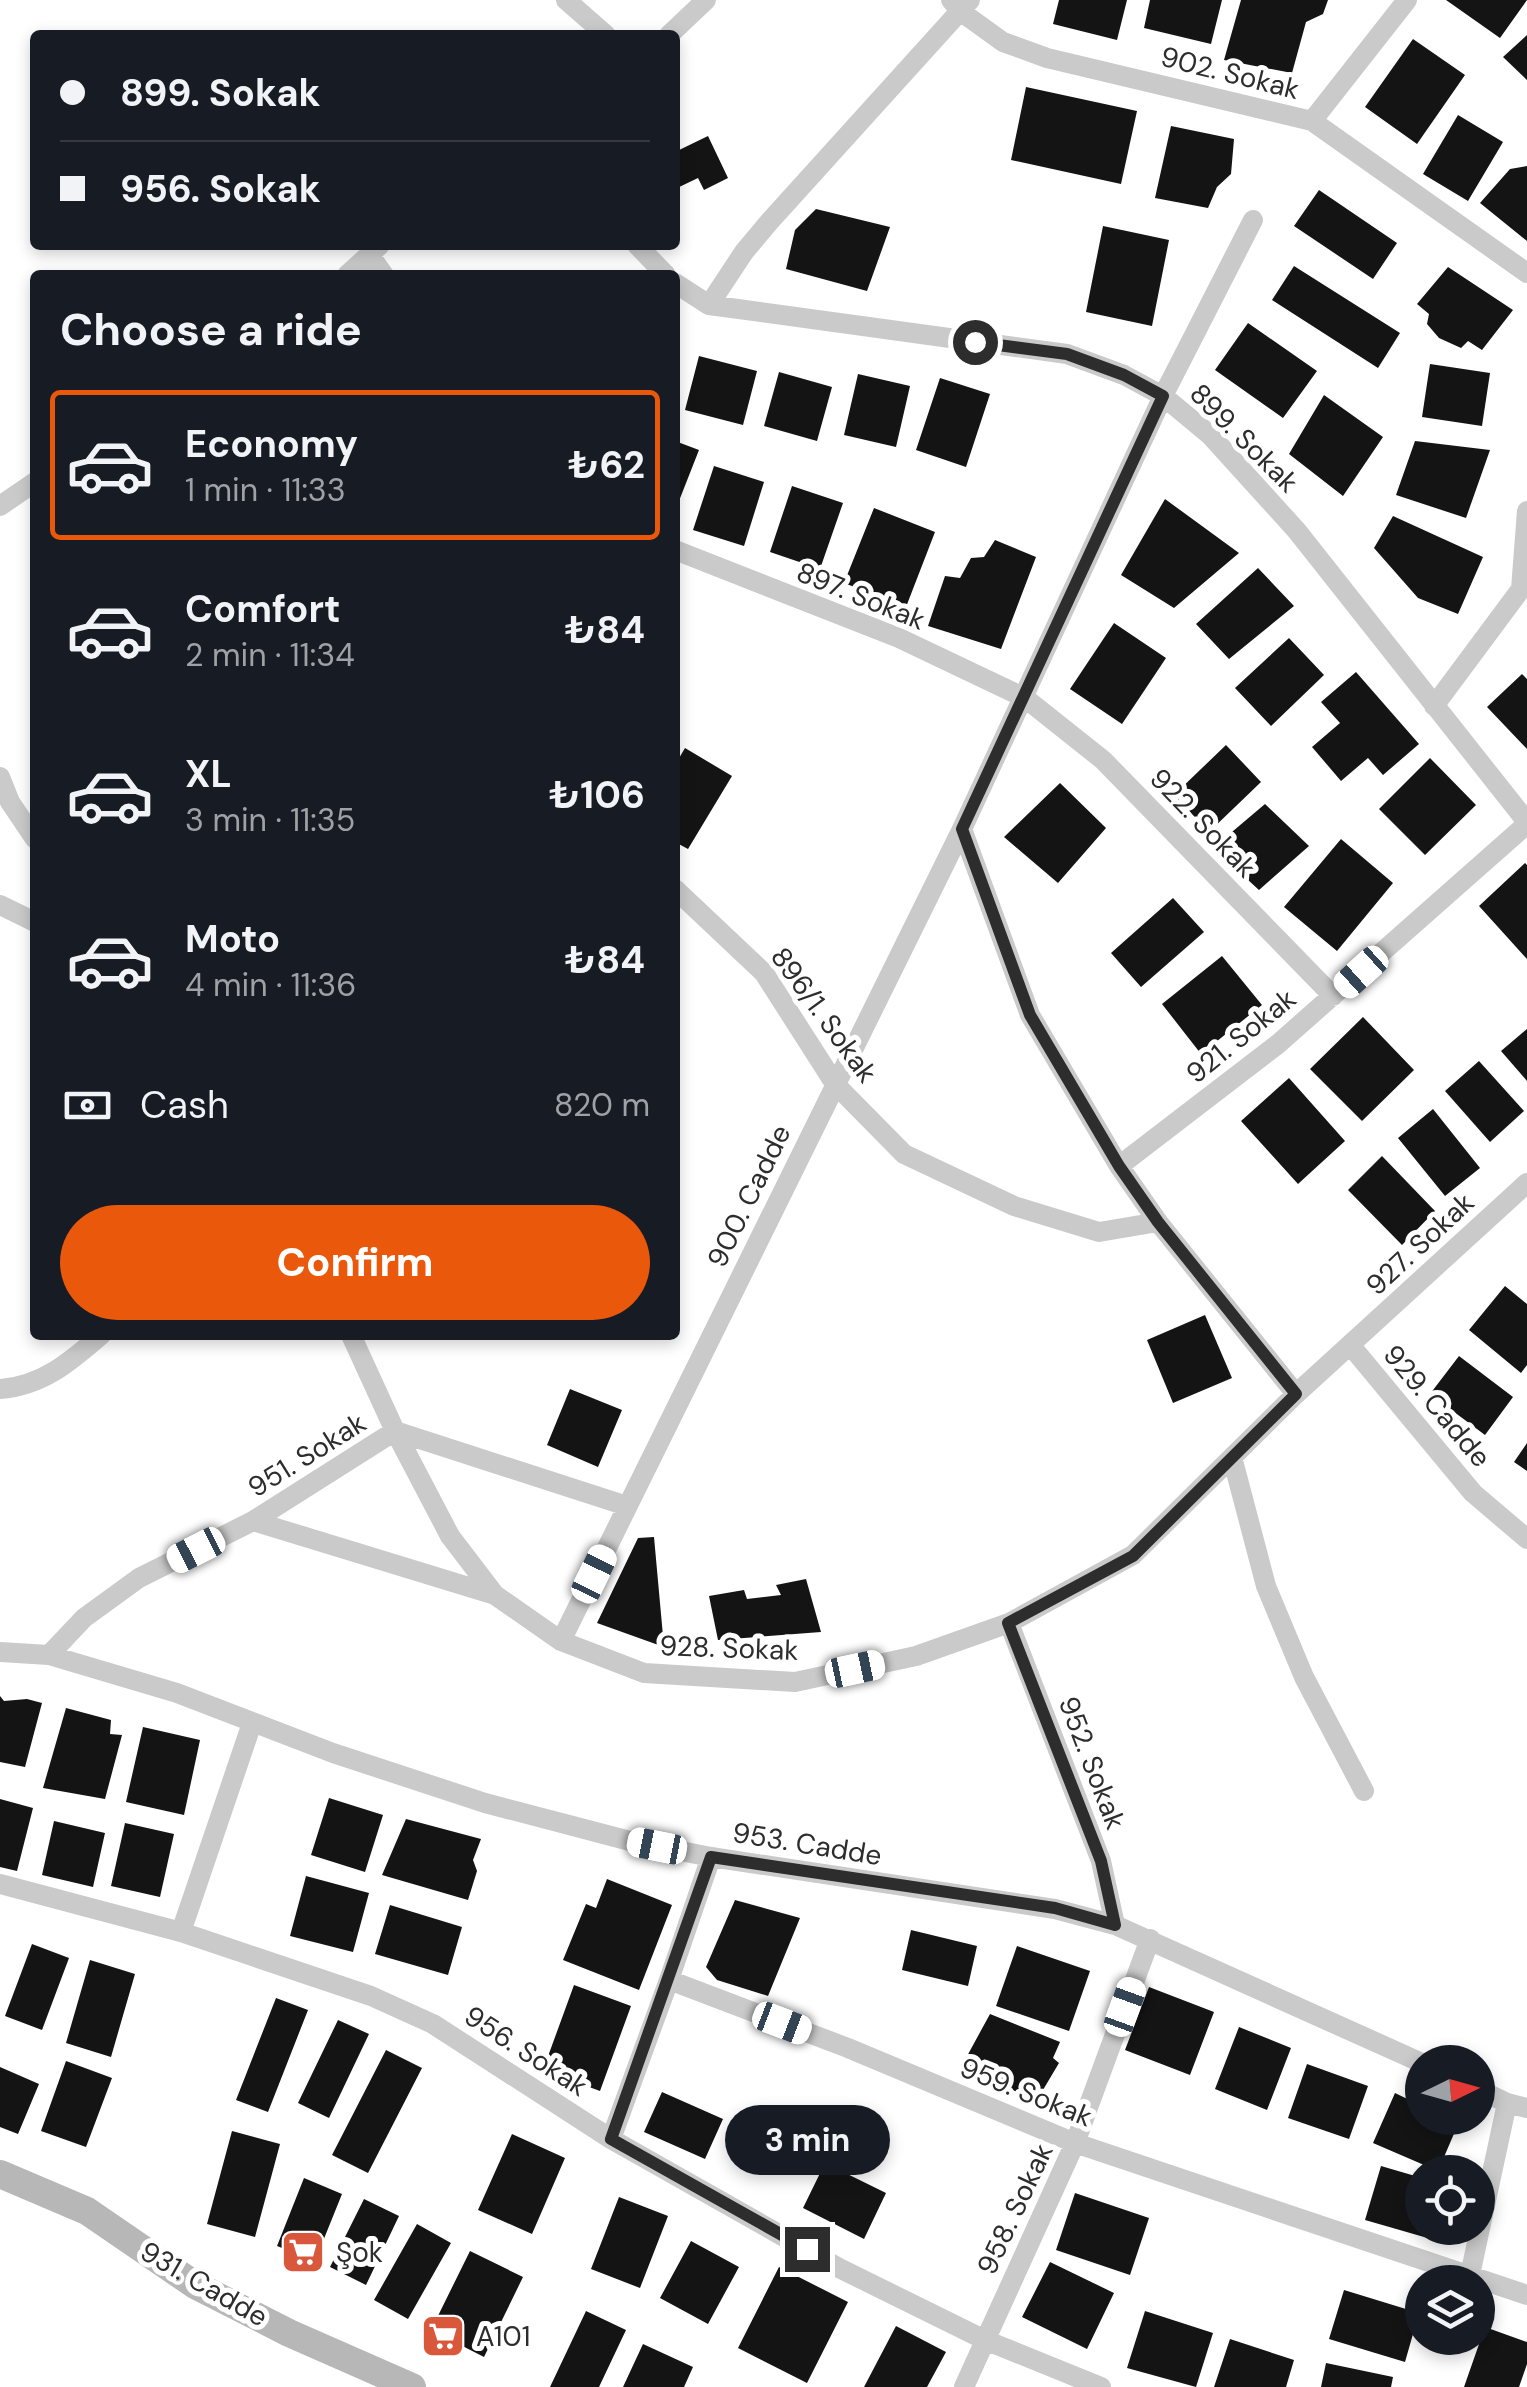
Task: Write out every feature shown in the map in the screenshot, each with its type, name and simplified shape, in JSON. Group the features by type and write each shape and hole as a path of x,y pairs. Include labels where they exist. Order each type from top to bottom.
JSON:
{"main road":[{"name":"931. Cadde","path":"4,2178 87,2211 211,2293 289,2333 412,2387"}],"street":[{"path":"566,0 600,30"},
{"path":"674,30 706,0"},
{"path":"1312,121 1406,0"},
{"path":"710,305 761,231 960,4"},
{"name":"902. Sokak","path":"960,4 1002,42 1047,58 1312,121 1527,273"},
{"name":"900. Cadde","path":"561,1642 962,829 1163,396 1253,220"},
{"path":"352,270 374,250"},
{"path":"641,250 660,270"},
{"name":"899. Sokak","path":"680,286 710,305 1067,354 1124,375 1163,396 1210,435 1297,531 1527,823"},
{"path":"0,506 30,485"},
{"path":"1434,706 1521,590 1527,511"},
{"name":"897. Sokak","path":"680,552 899,638 1025,698"},
{"name":"922. Sokak","path":"1025,698 1103,760 1333,996"},
{"path":"0,777 10,802 30,832"},
{"name":"921. Sokak","path":"1119,1166 1278,1044 1527,823"},
{"path":"962,829 1030,1015 1119,1166 1158,1222 1296,1394"},
{"name":"896/1. Sokak","path":"680,894 764,973 835,1084 904,1154 1014,1206 1099,1232 1158,1222"},
{"path":"0,905 30,920"},
{"name":"927. Sokak","path":"1350,1346 1527,1184"},
{"path":"0,1389 16,1388 61,1370 95,1340"},
{"name":"928. Sokak","path":"354,1340 395,1432 450,1536 494,1595 561,1642 644,1673 794,1682 916,1656 1008,1623 1133,1556 1296,1394 1350,1346"},
{"name":"929. Cadde","path":"1350,1346 1473,1493 1527,1539"},
{"path":"395,1432 627,1506"},
{"name":"951. Sokak","path":"49,1655 84,1618 139,1578 253,1521 395,1432"},
{"path":"1232,1457 1266,1586 1304,1676 1364,1791"},
{"path":"253,1521 494,1595"},
{"name":"952. Sokak","path":"1008,1623 1101,1861 1115,1925"},
{"name":"953. Cadde","path":"0,1652 49,1655 177,1692 333,1753 486,1802 630,1841 711,1857 1055,1908 1115,1925 1405,2055"},
{"path":"181,1932 252,1723"},
{"path":"611,2139 711,1857"},
{"name":"956. Sokak","path":"0,1884 181,1932 371,1996 434,2024 611,2139 840,2268 984,2340 1101,2387"},
{"name":"958. Sokak","path":"964,2387 1075,2143 1150,1939"},
{"name":"959. Sokak","path":"669,1980 848,2048 1075,2143 1440,2265"},
{"path":"1473,2265 1517,2106"},
{"name":"959. Sokak","path":"1495,2283 1527,2294"}],"building":[{"path":"1059,0 1127,0 1117,40 1053,24"},
{"path":"1150,0 1222,0 1211,44 1144,28"},
{"path":"1241,0 1328,0 1323,14 1306,22 1292,73 1224,60"},
{"path":"1446,0 1527,0 1500,38"},
{"path":"1527,35 1527,80 1503,57"},
{"path":"1413,39 1465,75 1417,144 1365,107"},
{"path":"1026,87 1137,111 1121,184 1011,160"},
{"path":"1458,115 1503,142 1468,201 1423,174"},
{"path":"1171,126 1234,139 1231,174 1217,187 1208,208 1155,198"},
{"path":"708,136 728,178 704,190 698,178 680,187 680,150"},
{"path":"1527,166 1527,241 1480,203 1510,169"},
{"path":"1319,190 1397,243 1373,279 1294,226"},
{"path":"816,209 890,227 867,291 786,269 795,230"},
{"path":"1103,226 1169,240 1152,326 1086,312"},
{"path":"1294,266 1400,333 1378,368 1272,300"},
{"path":"1448,267 1513,310 1482,350 1468,341 1461,348 1439,338 1427,324 1429,314 1417,304"},
{"path":"1248,323 1317,371 1283,418 1215,370"},
{"path":"699,356 757,371 743,425 685,410"},
{"path":"1430,364 1490,373 1482,426 1422,417"},
{"path":"779,372 832,387 817,441 764,426"},
{"path":"858,374 910,386 896,447 844,435"},
{"path":"940,378 990,394 966,467 916,450"},
{"path":"1324,395 1383,437 1343,496 1289,454"},
{"path":"1415,441 1490,450 1466,518 1396,495"},
{"path":"680,443 699,450 680,498"},
{"path":"714,466 764,482 744,546 693,530"},
{"path":"792,486 843,503 820,569 770,552"},
{"path":"1165,499 1239,553 1174,608 1121,575"},
{"path":"874,508 935,532 906,607 844,583"},
{"path":"1393,516 1483,557 1458,614 1418,598 1374,548"},
{"path":"995,540 1036,557 1001,649 928,626 945,576 960,578 971,558 984,557"},
{"path":"1258,568 1294,606 1229,659 1196,624"},
{"path":"1114,623 1166,658 1122,724 1070,689"},
{"path":"1289,638 1324,675 1271,726 1235,688"},
{"path":"1356,672 1419,744 1383,775 1368,758 1341,781 1312,747 1340,723 1321,702"},
{"path":"1522,674 1527,679 1527,749 1487,707"},
{"path":"1226,745 1261,782 1209,832 1174,795"},
{"path":"685,748 732,776 688,849 680,845 680,756"},
{"path":"1430,758 1476,805 1425,855 1379,809"},
{"path":"1060,783 1106,828 1058,883 1004,837"},
{"path":"1265,804 1309,846 1259,890 1213,848"},
{"path":"1341,839 1393,883 1337,951 1284,907"},
{"path":"1527,865 1527,959 1479,906"},
{"path":"1173,898 1204,932 1141,987 1111,953"},
{"path":"1222,956 1262,1005 1201,1054 1162,1004"},
{"path":"1363,1017 1414,1070 1362,1121 1310,1069"},
{"path":"1527,1029 1527,1081 1501,1051"},
{"path":"1479,1061 1524,1111 1490,1142 1445,1091"},
{"path":"1289,1078 1345,1141 1298,1184 1241,1121"},
{"path":"1433,1109 1480,1168 1445,1196 1398,1138"},
{"path":"1382,1156 1435,1211 1402,1245 1348,1190"},
{"path":"1505,1286 1527,1304 1527,1365 1521,1373 1469,1330"},
{"path":"1205,1315 1232,1378 1173,1403 1147,1340"},
{"path":"1459,1356 1513,1397 1485,1435 1430,1394"},
{"path":"570,1389 622,1410 598,1467 547,1445"},
{"path":"1527,1443 1527,1471 1514,1462"},
{"path":"654,1537 664,1647 597,1623 638,1538"},
{"path":"806,1579 821,1632 718,1640 709,1596 744,1590 747,1599 781,1595 776,1585"},
{"path":"0,1696 4,1701 27,1699 42,1703 25,1767 0,1762"},
{"path":"66,1708 111,1720 110,1734 122,1735 105,1799 43,1788"},
{"path":"143,1727 200,1740 184,1815 126,1802"},
{"path":"329,1798 383,1815 365,1872 311,1855"},
{"path":"0,1799 33,1808 17,1871 0,1867"},
{"path":"406,1819 481,1839 473,1860 477,1871 468,1900 382,1875"},
{"path":"54,1821 105,1833 93,1887 42,1875"},
{"path":"125,1823 174,1834 160,1897 111,1886"},
{"path":"306,1876 369,1893 353,1952 290,1936"},
{"path":"607,1879 672,1905 639,1990 563,1960 586,1904 596,1908"},
{"path":"735,1900 800,1918 768,1996 717,1980 706,1967"},
{"path":"390,1905 462,1927 448,1975 375,1954"},
{"path":"911,1930 977,1946 968,1986 902,1970"},
{"path":"32,1944 69,1958 42,2030 5,2016"},
{"path":"1017,1946 1090,1971 1069,2031 996,2006"},
{"path":"90,1960 135,1974 111,2057 66,2043"},
{"path":"574,1985 631,2006 600,2091 543,2070"},
{"path":"1149,1987 1214,2012 1190,2075 1125,2050"},
{"path":"276,1998 308,2010 268,2112 236,2100"},
{"path":"990,2014 1060,2042 1053,2058 1059,2063 1037,2100 960,2069"},
{"path":"338,2020 369,2034 329,2118 298,2103"},
{"path":"1239,2027 1291,2048 1267,2110 1215,2089"},
{"path":"386,2050 422,2068 368,2173 332,2155"},
{"path":"66,2061 112,2078 86,2147 41,2131"},
{"path":"1307,2064 1368,2086 1349,2139 1288,2118"},
{"path":"0,2067 39,2084 18,2134 0,2127"},
{"path":"662,2092 723,2119 705,2159 644,2132"},
{"path":"1395,2093 1405,2098 1405,2135 1453,2135 1445,2155 1405,2157 1373,2143"},
{"path":"232,2131 280,2144 255,2237 207,2224"},
{"path":"512,2134 565,2158 532,2234 478,2210"},
{"path":"825,2163 886,2193 864,2239 803,2208"},
{"path":"1381,2166 1405,2173 1405,2232 1365,2220"},
{"path":"304,2178 342,2194 315,2261 277,2246"},
{"path":"1075,2193 1149,2218 1130,2275 1056,2250"},
{"path":"619,2197 668,2216 640,2288 591,2269"},
{"path":"364,2199 399,2216 366,2285 330,2267"},
{"path":"417,2224 451,2243 408,2319 374,2300"},
{"path":"691,2241 739,2267 708,2324 660,2298"},
{"path":"470,2251 523,2277 484,2357 431,2330"},
{"path":"1050,2262 1114,2293 1087,2349 1022,2317"},
{"path":"779,2267 848,2302 807,2383 738,2348"},
{"path":"1344,2290 1405,2309 1405,2362 1329,2339"},
{"path":"586,2311 626,2330 599,2387 550,2387"},
{"path":"1145,2311 1213,2333 1196,2387 1127,2368"},
{"path":"896,2326 946,2352 927,2387 864,2387"},
{"path":"1495,2331 1527,2342 1527,2364 1519,2387 1464,2387 1475,2355 1495,2355"},
{"path":"1230,2339 1294,2360 1286,2387 1214,2387"},
{"path":"643,2344 693,2367 684,2387 623,2387"},
{"path":"1326,2363 1393,2377 1391,2387 1321,2387"}],"place":[{"name":"Şok","path":"303,2252"},
{"name":"A101","path":"443,2336"}],"route":[{"path":"807,2249 611,2139 711,1857 1055,1908 1115,1925 1101,1861 1008,1623 1133,1556 1296,1394 1158,1222 1119,1166 1030,1015 962,829 1163,396 1124,375 1067,354 975,342"}]}
